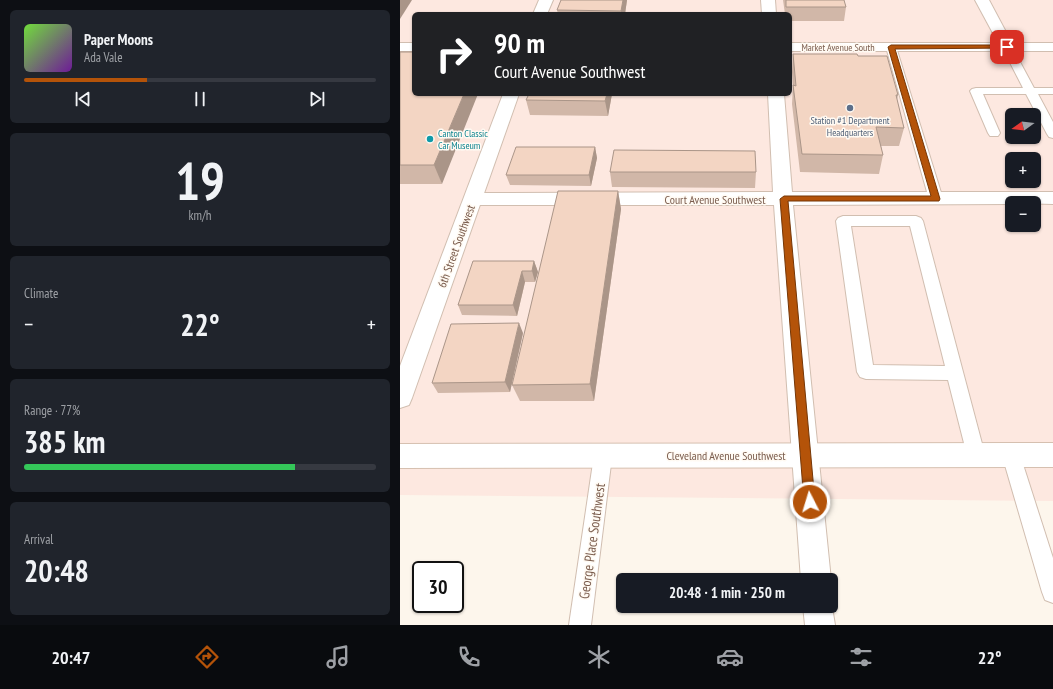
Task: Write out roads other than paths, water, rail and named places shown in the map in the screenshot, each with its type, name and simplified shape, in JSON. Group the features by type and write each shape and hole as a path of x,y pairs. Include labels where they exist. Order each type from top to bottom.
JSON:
{"street":[{"path":"541,12 546,0"},
{"path":"768,0 769,12"},
{"path":"982,0 1007,47"},
{"path":"400,47 412,47"},
{"name":"Market Avenue South","path":"792,47 1053,47"},
{"name":"6th Street Southwest","path":"400,398 510,96"},
{"path":"776,96 815,573"},
{"name":"Court Avenue Southwest","path":"473,199 1053,198"},
{"name":"Cleveland Avenue Southwest","path":"400,456 1053,455"},
{"path":"819,613 820,625"}],"lane":[{"path":"891,47 936,199"},
{"path":"1007,47 1053,134"},
{"path":"994,132 976,92 1053,91"},
{"path":"956,373 866,372 843,221 916,221 956,373 976,455"},
{"path":"1011,455 1053,592"},
{"name":"George Place Southwest","path":"580,625 603,456"}],"place":[{"name":"Station #1 Department Headquarters","path":"850,108"},
{"name":"Canton Classic Car Museum","path":"430,139"}]}
